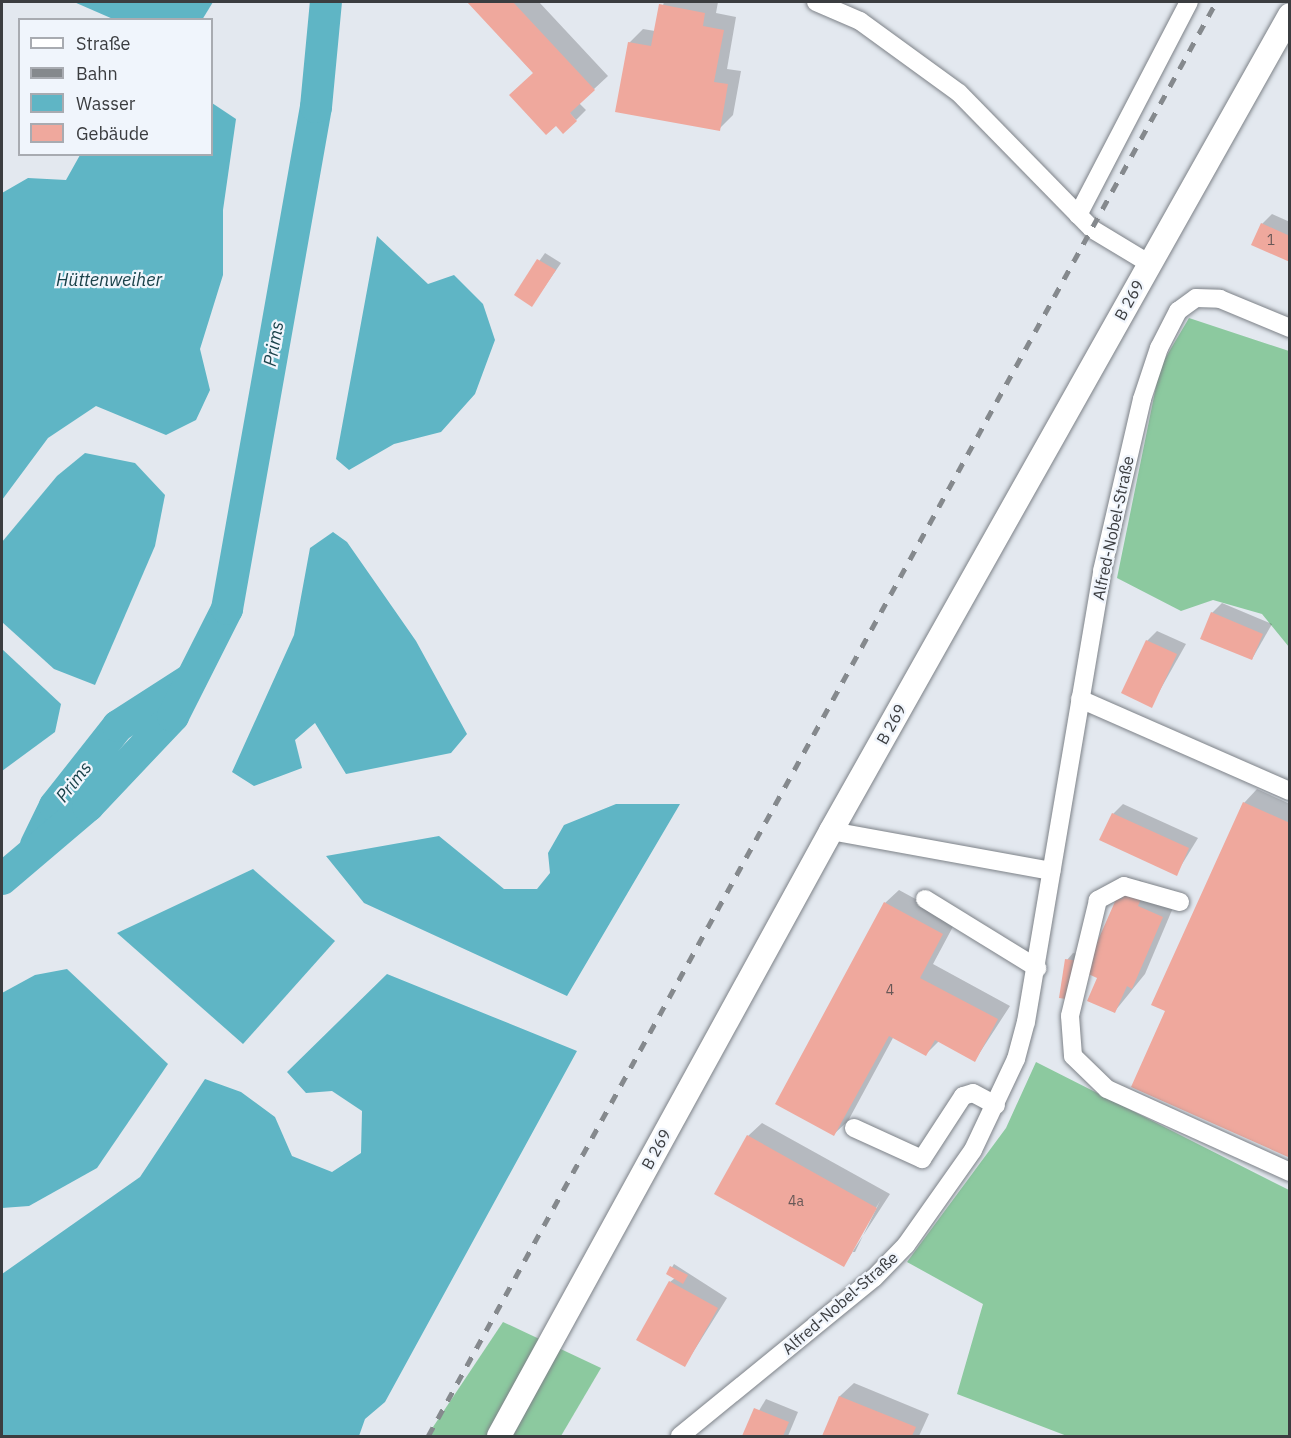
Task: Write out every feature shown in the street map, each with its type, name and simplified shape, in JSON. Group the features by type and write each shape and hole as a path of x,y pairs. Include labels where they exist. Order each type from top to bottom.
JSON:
{"main road":[{"name":"B 269","path":"499,1437 831,831 1290,15"}],"street":[{"path":"816,2 860,21 959,93 1077,215 1150,264"},
{"path":"1077,215 1189,2"},
{"name":"Alfred-Nobel-Straße","path":"680,1437 906,1245 973,1150 1017,1059 1037,968 1080,699 1142,399 1178,311 1196,298 1220,299 1290,328"},
{"path":"1080,699 1290,791"},
{"path":"831,831 1051,871"},
{"path":"1180,902 1124,886 1098,900 1070,1016 1073,1056 1107,1089 1290,1172"},
{"path":"925,899 1037,968"},
{"path":"854,1128 922,1159 963,1096 974,1093 996,1105"}],"green space":[{"path":"1189,318 1289,351 1289,647 1262,614 1213,600 1181,611 1117,578 1160,367"},
{"path":"1036,1062 1289,1190 1289,1436 1067,1436 957,1394 983,1304 907,1262 1006,1128"},
{"path":"503,1322 601,1368 561,1436 427,1436"}],"water":[{"path":"74,2 213,2 203,18 111,18"},
{"name":"Hüttenweiher","path":"213,104 236,119 223,210 223,275 200,349 210,390 196,420 166,435 96,406 48,438 2,500 2,193 28,178 66,180 79,156 213,156"},
{"path":"377,236 428,284 454,275 483,304 495,340 475,394 441,432 394,444 349,470 336,459"},
{"path":"85,453 135,463 165,495 155,546 95,685 54,669 2,622 2,542 57,476"},
{"path":"333,532 347,542 416,641 467,734 451,753 346,774 315,723 295,740 302,768 254,786 232,772 294,635 310,548"},
{"path":"2,649 61,704 55,732 2,771"},
{"path":"616,804 680,804 567,996 364,903 326,856 439,836 504,889 537,889 550,873 548,853 564,825"},
{"path":"253,869 335,941 243,1044 117,933"},
{"path":"67,969 168,1064 97,1168 29,1206 2,1208 2,993 35,975"},
{"path":"387,974 577,1051 385,1402 365,1419 359,1436 2,1436 2,1274 140,1177 205,1079 241,1092 275,1117 292,1156 332,1172 361,1153 362,1111 332,1091 306,1093 287,1072"}],"building":[{"path":"467,2 513,2 595,90 570,113 577,121 563,134 556,126 546,135 509,95 533,73"},
{"path":"659,4 705,13 703,26 724,30 714,82 728,84 720,131 615,112 628,42 651,46"},
{"path":"1261,223 1290,236 1290,262 1251,245"},
{"path":"537,259 556,270 532,307 514,295"},
{"path":"1211,612 1263,634 1252,660 1200,639"},
{"path":"1146,640 1177,654 1152,708 1121,693"},
{"path":"1243,802 1290,823 1288,1157 1131,1087 1165,1011 1151,1005"},
{"path":"1112,813 1189,848 1177,876 1099,840"},
{"path":"1125,892 1141,899 1138,906 1163,917 1132,989 1127,986 1115,1013 1087,1001 1097,978 1084,972 1117,897 1122,899"},
{"path":"884,902 943,934 920,978 998,1019 975,1062 935,1040 926,1056 889,1036 834,1136 775,1104"},
{"path":"1065,959 1079,961 1073,1000 1059,998"},
{"path":"747,1135 877,1208 844,1267 714,1194"},
{"path":"670,1266 688,1275 683,1284 666,1274"},
{"path":"669,1281 718,1308 685,1367 636,1340"},
{"path":"839,1396 916,1427 912,1436 822,1436"},
{"path":"754,1408 789,1422 783,1436 742,1436"}],"waterway":[{"name":"Prims","path":"2,879 88,806 173,716 227,609 316,107 326,2"},
{"name":"Prims","path":"36,845 55,806 118,726 191,679"}],"railway":[{"path":"428,1436 1216,2"}]}
